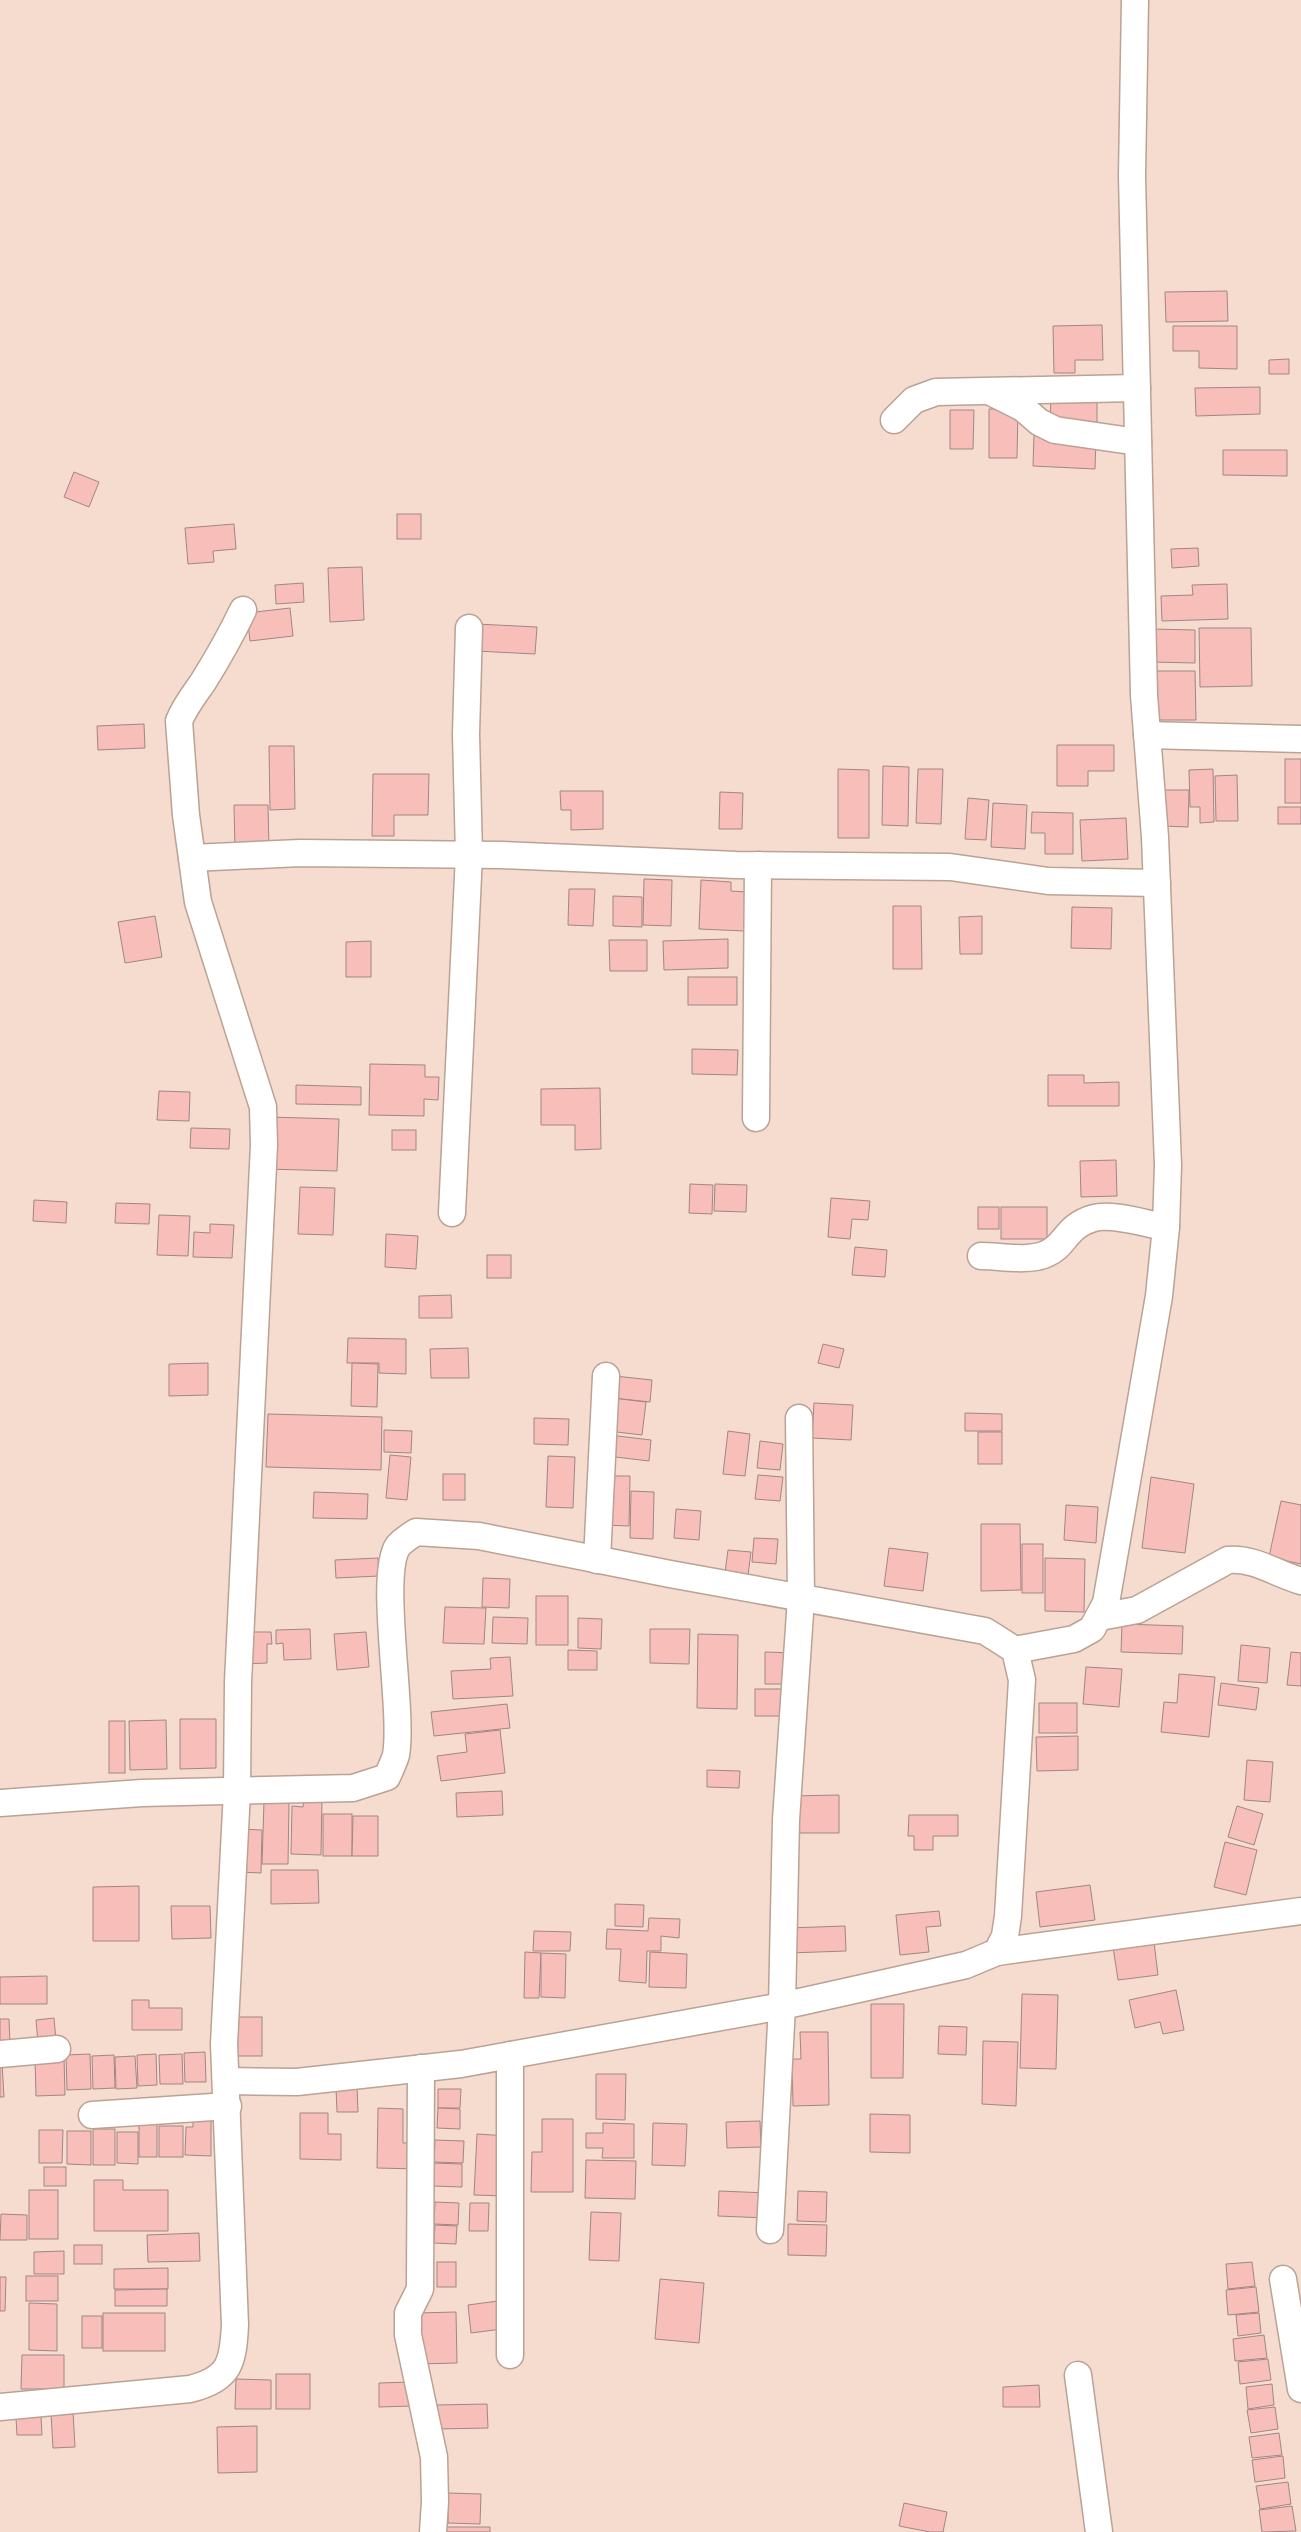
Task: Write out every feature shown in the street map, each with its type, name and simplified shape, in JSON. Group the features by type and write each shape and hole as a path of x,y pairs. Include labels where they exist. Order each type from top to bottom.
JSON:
{"street":[{"path":"0,1803 142,1793 353,1788 387,1777 396,1756 397,1711 391,1587 393,1560 398,1546 416,1532 479,1536 597,1560 985,1631 1015,1650 1074,1639 1092,1629 1106,1603 1159,1296 1166,1226 1168,1165 1157,883 1144,695 1132,176 1135,0"},
{"path":"894,420 914,400 936,392 1137,388"},
{"path":"990,392 1023,408 1039,422 1055,430 1138,442"},
{"path":"0,2411 190,2389 211,2384 227,2369 233,2351 235,2325 224,2044 237,1791 238,1682 264,1145 263,1107 198,902 179,721 184,706 202,684 229,640 243,610"},
{"path":"452,1213 469,855 466,761 469,628"},
{"path":"1147,735 1301,739"},
{"path":"192,858 300,853 469,855 758,866 950,867 1048,880 1157,883"},
{"path":"756,1118 758,866"},
{"path":"981,1256 1024,1257 1046,1254 1058,1246 1074,1226 1096,1218 1115,1218 1166,1226"},
{"path":"597,1560 606,1376"},
{"path":"770,2230 782,2006 786,1820 801,1598 799,1418"},
{"path":"1100,1616 1137,1610 1228,1560 1239,1558 1301,1581"},
{"path":"997,1952 1005,1936 1008,1916 1022,1680 1015,1650"},
{"path":"92,2115 297,2082 510,2056 782,2006 966,1965 997,1952 1301,1911"},
{"path":"0,2054 57,2049"},
{"path":"510,2056 510,2355"},
{"path":"421,2068 420,2289 408,2313 408,2335 434,2457 436,2502 433,2532"},
{"path":"1283,2279 1301,2389"},
{"path":"1078,2375 1099,2532"}],"building":[{"path":"1227,291 1228,321 1166,322 1165,292"},
{"path":"1102,325 1103,360 1075,360 1075,373 1054,373 1053,326"},
{"path":"1173,326 1237,326 1237,369 1199,368 1199,351 1173,351"},
{"path":"1289,359 1289,374 1269,374 1269,360"},
{"path":"1260,387 1260,414 1196,416 1195,388"},
{"path":"1051,397 1097,399 1097,424 1050,423"},
{"path":"989,409 1018,409 1017,458 989,458"},
{"path":"950,410 974,410 973,449 950,449"},
{"path":"1034,435 1096,438 1095,469 1033,466"},
{"path":"1223,450 1287,450 1287,476 1223,475"},
{"path":"74,472 99,482 89,507 64,497"},
{"path":"397,514 421,514 421,539 397,539"},
{"path":"234,524 236,549 213,551 214,562 188,564 185,528"},
{"path":"1198,548 1199,566 1172,568 1171,549"},
{"path":"362,567 364,620 330,622 328,568"},
{"path":"303,583 304,602 276,604 275,585"},
{"path":"1227,584 1228,619 1162,621 1161,596 1193,595 1192,585"},
{"path":"290,608 293,636 250,641 247,613"},
{"path":"476,624 537,627 535,654 475,651"},
{"path":"1199,628 1251,628 1252,686 1200,687"},
{"path":"1152,629 1195,630 1195,663 1152,662"},
{"path":"1148,671 1195,671 1196,720 1149,720"},
{"path":"144,724 145,748 98,750 97,726"},
{"path":"1057,745 1114,745 1114,771 1088,771 1088,786 1057,786"},
{"path":"269,746 294,746 295,809 270,810"},
{"path":"1285,759 1301,759 1301,803 1285,803"},
{"path":"883,766 909,767 908,826 882,825"},
{"path":"838,769 869,770 869,838 838,838"},
{"path":"918,769 943,769 941,824 916,823"},
{"path":"1213,769 1214,822 1200,823 1200,807 1190,807 1189,770"},
{"path":"373,774 429,774 428,815 394,815 394,836 372,836"},
{"path":"1237,775 1238,821 1216,821 1215,776"},
{"path":"1165,790 1189,790 1188,827 1164,826"},
{"path":"560,791 603,791 603,829 571,830 571,810 561,810"},
{"path":"720,792 743,793 742,829 719,829"},
{"path":"968,798 989,800 986,840 965,839"},
{"path":"993,803 1027,805 1025,849 991,847"},
{"path":"234,805 268,805 269,849 235,850"},
{"path":"1278,807 1301,807 1301,824 1278,824"},
{"path":"1032,812 1073,813 1073,854 1045,854 1045,833 1031,833"},
{"path":"1126,818 1128,859 1082,861 1080,820"},
{"path":"644,879 672,880 671,926 643,925"},
{"path":"701,880 731,882 731,891 747,892 745,931 699,929"},
{"path":"569,889 595,889 593,926 568,925"},
{"path":"613,896 642,897 642,927 613,926"},
{"path":"893,906 921,906 922,969 893,969"},
{"path":"1072,907 1112,908 1111,949 1071,948"},
{"path":"155,916 162,957 125,963 118,922"},
{"path":"982,916 982,954 960,954 959,917"},
{"path":"728,939 728,968 664,970 663,941"},
{"path":"609,940 647,940 647,971 610,971"},
{"path":"371,941 371,977 346,977 346,942"},
{"path":"688,977 737,977 737,1005 688,1005"},
{"path":"692,1049 738,1050 737,1075 692,1074"},
{"path":"370,1064 425,1065 425,1077 439,1077 438,1100 424,1099 424,1116 369,1115"},
{"path":"1048,1075 1084,1075 1084,1083 1119,1082 1119,1106 1048,1106"},
{"path":"296,1085 361,1087 361,1105 296,1104"},
{"path":"600,1088 601,1149 575,1150 575,1125 541,1125 541,1089"},
{"path":"159,1091 190,1092 189,1121 157,1120"},
{"path":"269,1117 339,1119 337,1171 267,1169"},
{"path":"191,1128 230,1129 229,1149 190,1148"},
{"path":"392,1130 416,1130 416,1150 392,1150"},
{"path":"1116,1160 1117,1196 1081,1197 1080,1161"},
{"path":"690,1184 713,1185 712,1214 689,1213"},
{"path":"715,1184 747,1185 746,1212 714,1211"},
{"path":"300,1187 335,1188 333,1235 298,1234"},
{"path":"831,1198 870,1201 868,1220 852,1219 850,1239 828,1237"},
{"path":"34,1200 67,1202 66,1223 33,1221"},
{"path":"116,1203 150,1204 149,1224 115,1223"},
{"path":"978,1207 999,1207 999,1229 978,1229"},
{"path":"1001,1207 1047,1207 1047,1239 1001,1239"},
{"path":"159,1215 190,1216 188,1256 157,1255"},
{"path":"210,1224 234,1225 232,1258 193,1257 194,1232 210,1233"},
{"path":"386,1234 418,1236 416,1269 385,1267"},
{"path":"855,1247 887,1250 885,1277 852,1275"},
{"path":"487,1255 511,1255 511,1278 487,1278"},
{"path":"451,1295 452,1318 419,1318 419,1296"},
{"path":"348,1338 406,1339 406,1374 379,1373 379,1363 347,1363"},
{"path":"823,1344 844,1349 839,1368 818,1363"},
{"path":"468,1348 469,1378 431,1378 430,1349"},
{"path":"208,1363 208,1395 169,1396 169,1364"},
{"path":"352,1363 378,1364 377,1407 351,1406"},
{"path":"615,1376 652,1380 650,1402 613,1398"},
{"path":"612,1398 646,1402 642,1435 608,1431"},
{"path":"814,1403 853,1405 851,1440 812,1438"},
{"path":"965,1413 1002,1414 1002,1431 965,1431"},
{"path":"268,1414 382,1417 381,1470 266,1467"},
{"path":"534,1418 569,1419 568,1445 534,1444"},
{"path":"384,1430 412,1431 411,1453 384,1452"},
{"path":"728,1431 750,1434 745,1476 723,1474"},
{"path":"978,1432 1002,1432 1002,1464 978,1464"},
{"path":"610,1435 651,1440 649,1461 607,1456"},
{"path":"760,1441 783,1444 780,1470 757,1468"},
{"path":"390,1455 411,1457 407,1500 386,1498"},
{"path":"548,1456 575,1457 573,1508 546,1507"},
{"path":"443,1474 465,1474 465,1500 443,1500"},
{"path":"758,1475 783,1477 780,1501 755,1499"},
{"path":"605,1476 630,1476 629,1526 604,1525"},
{"path":"1151,1477 1194,1484 1185,1553 1142,1548"},
{"path":"631,1491 654,1492 653,1539 630,1538"},
{"path":"314,1492 368,1494 367,1519 313,1518"},
{"path":"1281,1501 1301,1505 1301,1564 1269,1557"},
{"path":"1066,1505 1098,1507 1096,1543 1064,1540"},
{"path":"676,1509 701,1511 699,1540 674,1538"},
{"path":"981,1524 1020,1524 1021,1590 981,1591"},
{"path":"754,1538 778,1539 776,1564 752,1562"},
{"path":"1022,1544 1043,1544 1043,1593 1022,1593"},
{"path":"889,1548 928,1553 923,1591 884,1586"},
{"path":"728,1550 751,1552 747,1583 724,1580"},
{"path":"378,1558 379,1576 336,1578 335,1560"},
{"path":"1045,1558 1085,1559 1084,1612 1045,1611"},
{"path":"483,1578 510,1579 509,1608 482,1607"},
{"path":"536,1596 568,1596 568,1645 536,1645"},
{"path":"445,1607 486,1608 484,1644 443,1643"},
{"path":"493,1617 528,1618 527,1644 492,1643"},
{"path":"578,1618 602,1619 601,1649 578,1648"},
{"path":"1122,1624 1183,1626 1182,1654 1121,1652"},
{"path":"310,1629 311,1659 284,1660 283,1643 276,1644 276,1630"},
{"path":"650,1629 690,1629 689,1664 650,1663"},
{"path":"242,1632 271,1632 272,1644 267,1644 267,1663 243,1664"},
{"path":"366,1632 369,1667 337,1670 334,1634"},
{"path":"698,1634 738,1635 737,1709 697,1708"},
{"path":"1241,1645 1270,1648 1267,1683 1238,1681"},
{"path":"568,1650 597,1651 597,1670 568,1670"},
{"path":"765,1652 794,1653 794,1684 765,1684"},
{"path":"1291,1652 1301,1653 1301,1686 1287,1685"},
{"path":"510,1657 513,1696 453,1699 451,1671 491,1669 490,1658"},
{"path":"1086,1667 1122,1669 1119,1707 1083,1704"},
{"path":"1179,1674 1215,1677 1209,1737 1161,1732 1164,1702 1177,1703"},
{"path":"1221,1683 1259,1688 1256,1710 1218,1705"},
{"path":"755,1689 787,1689 787,1716 755,1716"},
{"path":"1039,1703 1077,1703 1077,1733 1039,1733"},
{"path":"507,1704 510,1728 434,1736 431,1712"},
{"path":"180,1719 216,1719 216,1768 180,1769"},
{"path":"166,1720 167,1769 130,1770 129,1721"},
{"path":"109,1721 125,1721 125,1773 109,1773"},
{"path":"500,1730 505,1773 441,1781 437,1756 467,1752 465,1734"},
{"path":"1078,1736 1078,1770 1037,1771 1036,1737"},
{"path":"1247,1760 1273,1762 1270,1802 1244,1800"},
{"path":"707,1770 740,1771 739,1788 707,1787"},
{"path":"502,1791 503,1815 457,1817 456,1793"},
{"path":"839,1795 839,1833 791,1833 790,1796"},
{"path":"304,1800 322,1800 321,1855 291,1854 292,1806 303,1807"},
{"path":"264,1801 289,1802 288,1864 262,1864"},
{"path":"1237,1806 1263,1814 1254,1845 1228,1837"},
{"path":"323,1814 352,1814 352,1856 323,1856"},
{"path":"909,1815 958,1815 958,1836 933,1836 933,1850 914,1850 914,1836 908,1836"},
{"path":"353,1816 378,1816 378,1856 352,1856"},
{"path":"240,1829 262,1830 261,1873 239,1872"},
{"path":"1225,1842 1257,1850 1246,1895 1214,1887"},
{"path":"271,1870 318,1870 319,1903 271,1904"},
{"path":"1090,1885 1095,1920 1040,1927 1036,1892"},
{"path":"139,1886 139,1941 93,1941 93,1887"},
{"path":"615,1904 644,1905 643,1927 615,1926"},
{"path":"171,1906 210,1906 211,1938 172,1939"},
{"path":"939,1911 941,1926 926,1927 929,1952 900,1955 896,1915"},
{"path":"649,1918 680,1919 679,1938 661,1936 661,1951 647,1951 646,1983 619,1981 621,1949 606,1949 607,1929 648,1931"},
{"path":"845,1926 846,1951 789,1953 788,1928"},
{"path":"534,1931 571,1932 570,1951 533,1951"},
{"path":"1154,1942 1158,1975 1118,1980 1113,1947"},
{"path":"525,1952 541,1953 539,1998 524,1998"},
{"path":"650,1952 687,1954 686,1988 649,1987"},
{"path":"541,1953 566,1954 565,1998 541,1997"},
{"path":"47,1976 47,2004 0,2004 0,1977"},
{"path":"1176,1990 1184,2030 1163,2034 1160,2022 1135,2028 1129,2000"},
{"path":"1022,1994 1058,1995 1056,2069 1020,2068"},
{"path":"132,2000 149,2000 149,2008 182,2008 182,2030 132,2030"},
{"path":"871,2004 904,2004 903,2078 871,2078"},
{"path":"231,2017 262,2017 262,2056 231,2056"},
{"path":"54,2018 56,2040 38,2042 36,2020"},
{"path":"0,2019 9,2019 10,2044 0,2045"},
{"path":"939,2026 967,2027 966,2055 938,2054"},
{"path":"800,2032 828,2032 829,2105 793,2106 792,2059 801,2059"},
{"path":"983,2041 1018,2042 1016,2106 982,2104"},
{"path":"205,2052 206,2082 185,2082 184,2053"},
{"path":"90,2054 91,2089 67,2090 66,2055"},
{"path":"156,2054 157,2085 138,2086 137,2055"},
{"path":"182,2054 183,2084 160,2084 159,2055"},
{"path":"114,2055 115,2088 93,2089 92,2056"},
{"path":"135,2056 137,2088 116,2089 115,2057"},
{"path":"64,2057 65,2095 36,2096 35,2058"},
{"path":"0,2063 2,2063 4,2097 0,2097"},
{"path":"596,2074 626,2074 625,2120 596,2119"},
{"path":"357,2087 358,2112 337,2112 336,2088"},
{"path":"438,2089 461,2089 460,2108 438,2108"},
{"path":"378,2108 403,2109 403,2143 418,2143 418,2169 377,2168"},
{"path":"438,2108 460,2109 460,2129 437,2128"},
{"path":"300,2113 328,2113 328,2134 341,2134 341,2160 300,2159"},
{"path":"870,2114 910,2115 910,2153 870,2152"},
{"path":"193,2118 211,2118 211,2156 185,2155 186,2127 193,2127"},
{"path":"542,2119 573,2119 573,2192 531,2192 532,2152 542,2152"},
{"path":"760,2121 761,2147 727,2148 726,2122"},
{"path":"139,2122 157,2122 157,2157 139,2157"},
{"path":"603,2123 634,2124 634,2158 602,2158 603,2148 586,2148 586,2133 603,2133"},
{"path":"653,2123 687,2124 685,2166 652,2165"},
{"path":"159,2126 183,2126 183,2157 159,2157"},
{"path":"93,2129 115,2129 115,2165 93,2165"},
{"path":"39,2130 63,2130 62,2163 39,2163"},
{"path":"67,2131 91,2131 91,2165 67,2164"},
{"path":"117,2132 138,2132 138,2164 117,2163"},
{"path":"477,2134 508,2136 505,2196 474,2195"},
{"path":"435,2140 464,2141 463,2163 434,2162"},
{"path":"586,2160 636,2161 635,2199 585,2198"},
{"path":"433,2163 462,2164 462,2187 433,2186"},
{"path":"44,2167 66,2167 66,2186 44,2186"},
{"path":"94,2180 123,2180 123,2190 168,2190 168,2231 94,2231"},
{"path":"29,2190 58,2190 58,2239 29,2239"},
{"path":"719,2191 768,2193 767,2218 718,2216"},
{"path":"798,2191 827,2192 826,2222 797,2221"},
{"path":"435,2202 459,2203 458,2225 434,2224"},
{"path":"470,2203 489,2203 488,2231 469,2231"},
{"path":"591,2212 621,2213 619,2261 589,2260"},
{"path":"1,2214 27,2215 27,2240 0,2240"},
{"path":"788,2224 827,2225 826,2256 788,2255"},
{"path":"435,2225 457,2226 456,2244 434,2243"},
{"path":"199,2233 200,2261 148,2262 147,2235"},
{"path":"74,2245 102,2245 102,2264 74,2264"},
{"path":"64,2251 64,2274 34,2274 34,2252"},
{"path":"437,2262 456,2262 456,2287 437,2287"},
{"path":"1252,2262 1255,2286 1228,2289 1226,2264"},
{"path":"168,2268 168,2289 114,2289 114,2269"},
{"path":"26,2276 58,2276 58,2301 26,2301"},
{"path":"0,2277 6,2277 5,2311 0,2311"},
{"path":"660,2279 704,2283 699,2343 655,2339"},
{"path":"1256,2287 1259,2312 1228,2315 1226,2290"},
{"path":"167,2289 167,2306 115,2306 115,2290"},
{"path":"498,2301 502,2329 471,2333 468,2305"},
{"path":"29,2303 57,2304 57,2351 29,2350"},
{"path":"456,2312 457,2363 418,2364 417,2313"},
{"path":"103,2313 165,2313 165,2351 103,2351"},
{"path":"1259,2313 1261,2333 1238,2336 1236,2315"},
{"path":"82,2316 102,2316 102,2348 82,2348"},
{"path":"1264,2335 1267,2358 1235,2361 1233,2339"},
{"path":"22,2355 64,2355 64,2389 21,2389"},
{"path":"1268,2359 1271,2380 1240,2384 1238,2362"},
{"path":"276,2374 310,2374 310,2409 276,2409"},
{"path":"236,2379 271,2380 271,2409 235,2409"},
{"path":"411,2382 412,2406 379,2407 379,2383"},
{"path":"1272,2384 1274,2405 1248,2409 1246,2387"},
{"path":"1039,2385 1040,2407 1003,2407 1003,2387"},
{"path":"487,2404 488,2428 437,2429 437,2405"},
{"path":"1275,2407 1278,2429 1251,2433 1247,2410"},
{"path":"73,2412 75,2447 53,2448 51,2414"},
{"path":"41,2417 42,2435 17,2435 16,2418"},
{"path":"257,2426 257,2472 218,2473 217,2427"},
{"path":"1279,2433 1282,2455 1252,2458 1249,2437"},
{"path":"1283,2456 1285,2478 1255,2482 1252,2460"},
{"path":"1288,2482 1291,2504 1260,2509 1256,2486"},
{"path":"448,2493 481,2494 480,2524 448,2523"},
{"path":"904,2503 947,2512 943,2532 930,2532 899,2526"},
{"path":"1292,2506 1296,2531 1262,2532 1259,2510"},
{"path":"446,2527 490,2527 490,2532 445,2532"}]}
